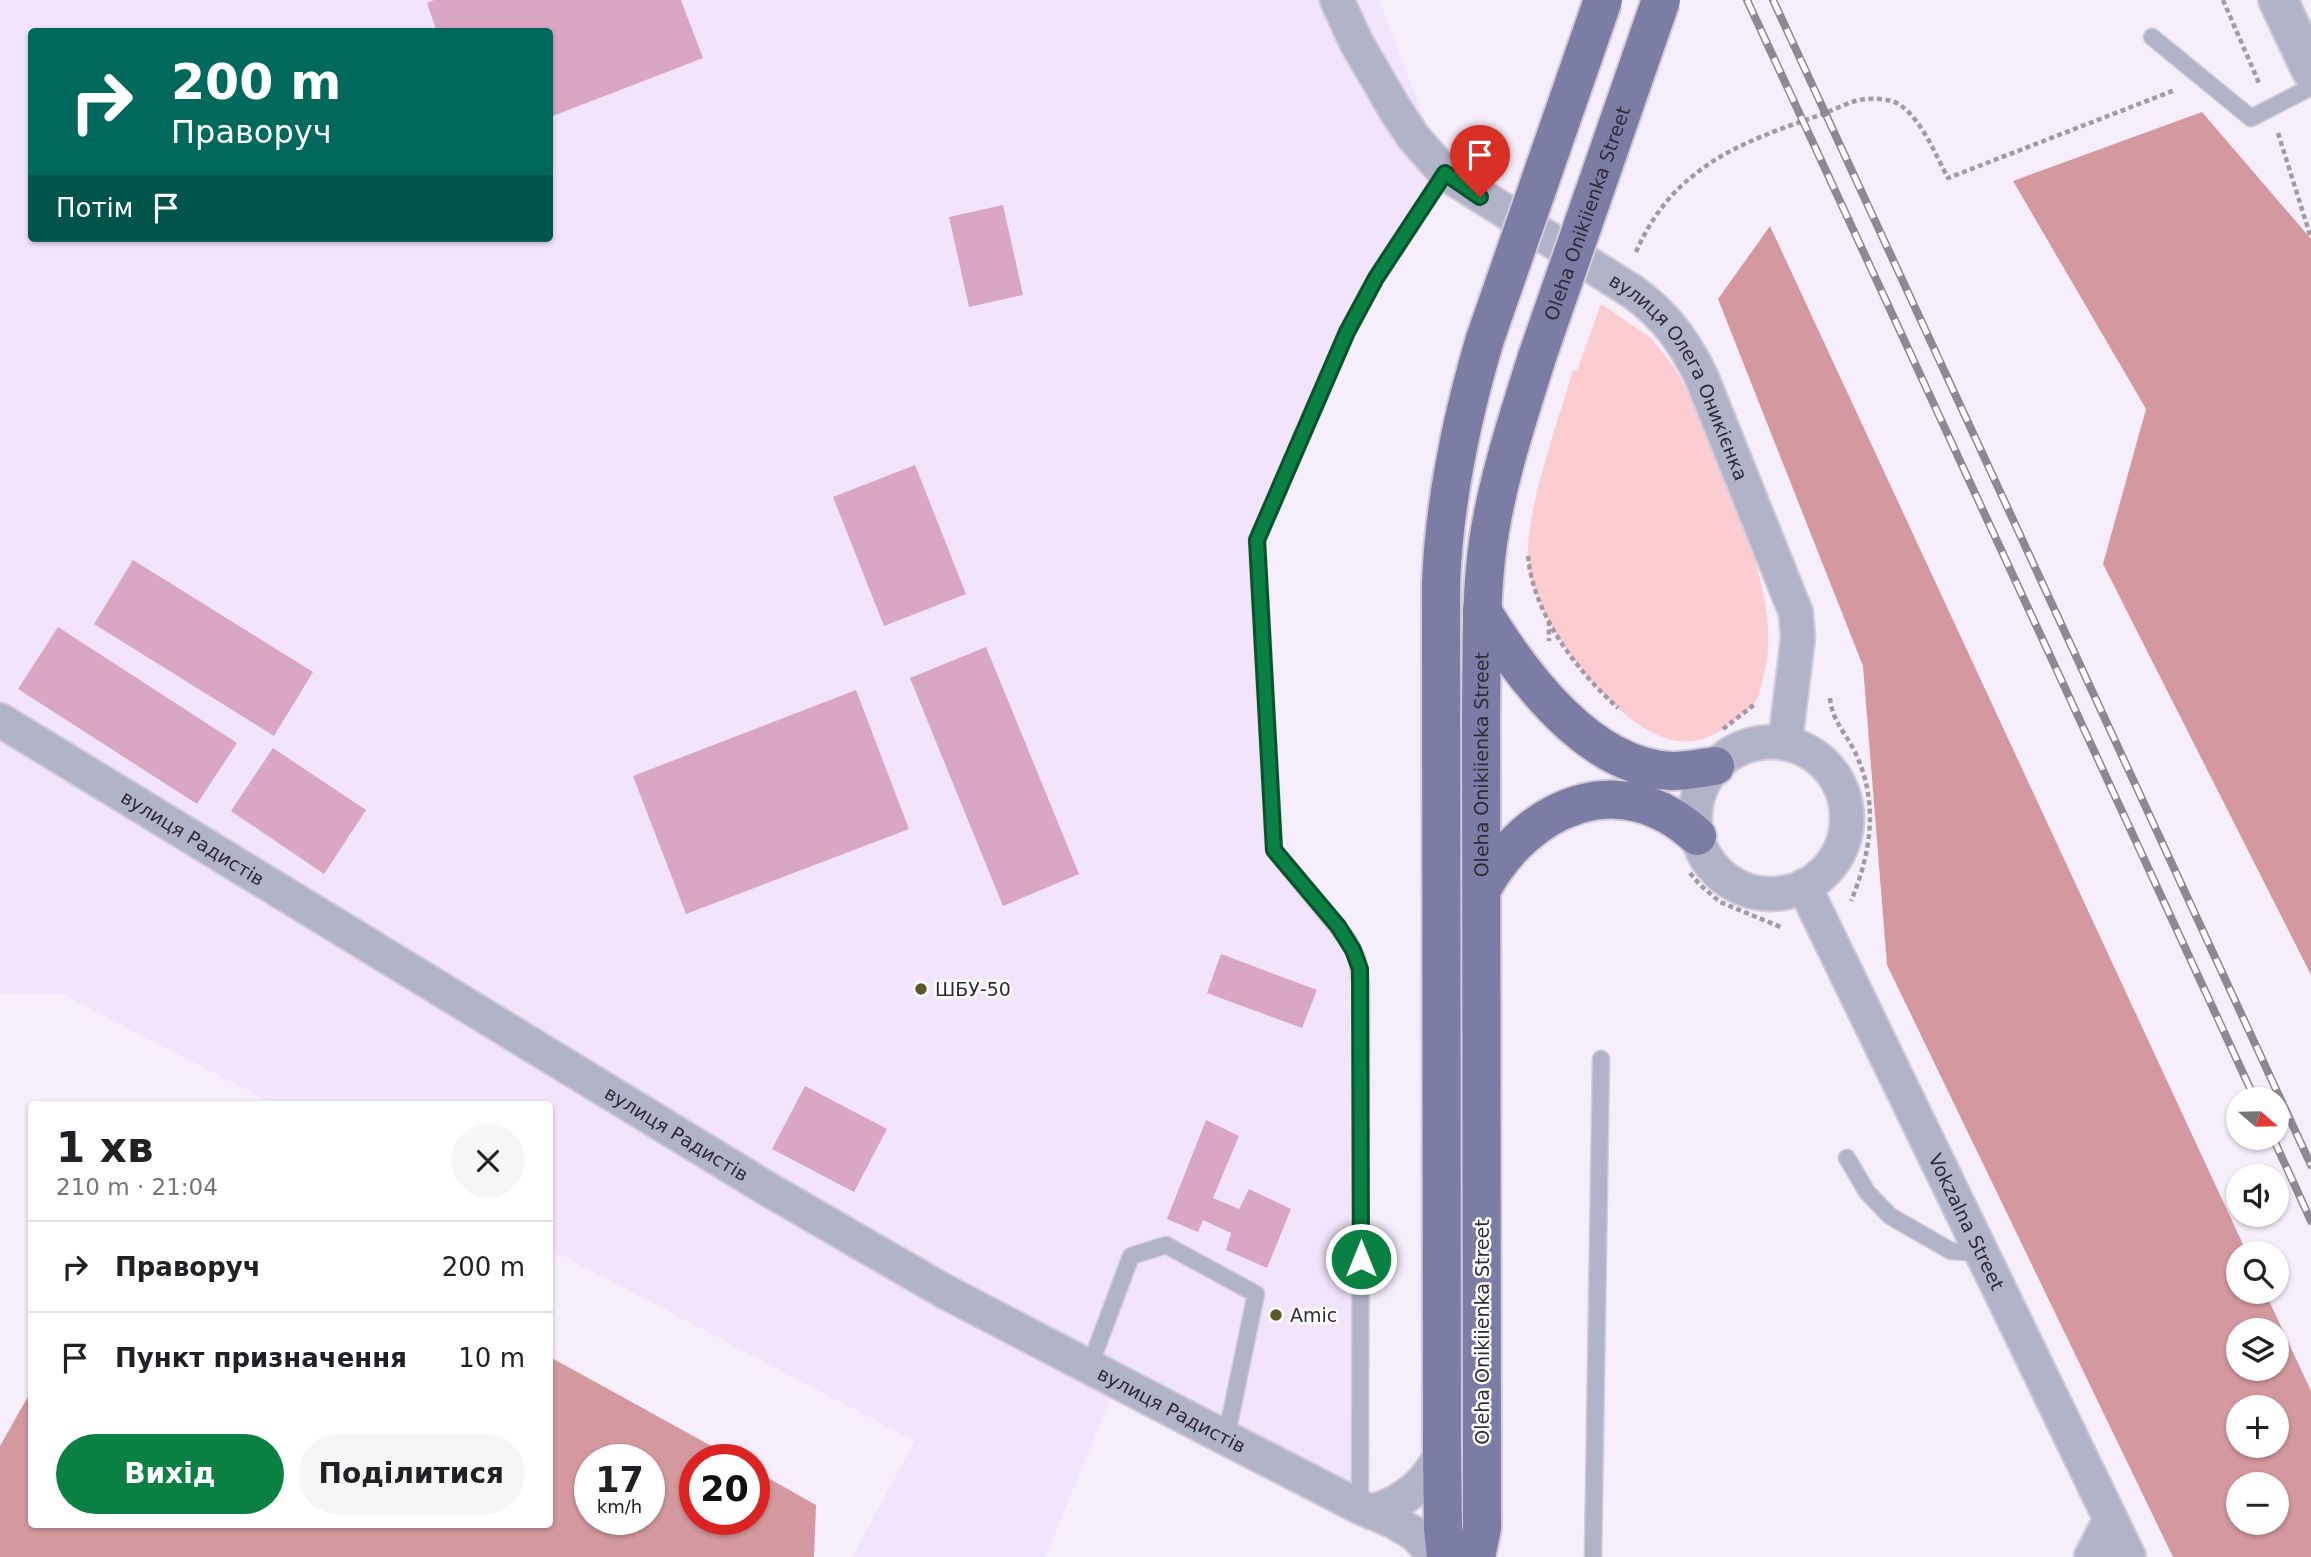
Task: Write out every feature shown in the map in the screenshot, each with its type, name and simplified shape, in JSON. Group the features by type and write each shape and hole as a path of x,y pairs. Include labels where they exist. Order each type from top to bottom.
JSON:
{"main road":[{"name":"Oleha Onikiienka Street","path":"1446,1557 1442,1452 1440,585 1443,540 1453,463 1472,382 1603,0"},
{"name":"Oleha Onikiienka Street","path":"1476,1557 1482,1528 1482,611 1488,542 1514,429 1661,0"},
{"path":"1482,611 1504,646 1541,693 1587,736 1624,758 1670,771 1715,750"},
{"path":"1482,889 1500,859 1533,827 1569,807 1588,801 1625,799 1645,804 1680,821 1697,836"}],"street":[{"name":"вулиця Олега Оникієнка","path":"1337,0 1356,42 1396,111 1414,138 1445,173 1458,184 1633,292 1659,313 1682,340 1701,376 1796,613 1798,638 1785,743"},
{"path":"2278,0 2311,70"},
{"name":"вулиця Радистів","path":"0,720 766,1188 942,1290 1415,1534 1436,1557"},
{"path":"1772,741 1785,743 1797,746 1819,759 1836,779 1845,803 1846,828 1838,852 1824,872 1793,891 1768,894 1732,884 1714,869 1700,848 1697,836 1697,799 1715,750 1735,750 1772,741"},
{"name":"Vokzalna Street","path":"1804,886 2129,1557"},
{"path":"1366,1509 1391,1505 1417,1489 1431,1474 1442,1452"},
{"path":"2091,1557 2110,1520"}],"lane":[{"path":"2152,37 2251,118 2311,87"},
{"path":"1366,1509 1360,969 1353,950 1338,926 1274,850 1257,540 1347,332 1376,278 1445,173"},
{"path":"1593,1557 1601,1059"},
{"path":"1847,1158 1867,1192 1890,1216 1944,1249 1960,1252 1979,1247"},
{"path":"1089,1368 1131,1255 1166,1245 1256,1294 1226,1438"}],"path":[{"path":"1633,259 1647,229 1679,188 1696,173 1753,141 1854,102 1883,99 1907,109 1916,120 1948,178 2203,79"},
{"path":"1528,549 1529,571 1534,586 1562,642 1596,686 1624,713"},
{"path":"1715,750 1755,703"}],"shaded area":[{"path":"0,0 1379,0 1445,173 1376,278 1257,541 1274,850 1353,950 1360,1507 1117,1383 1045,1557 852,1557 915,1441 553,1251 553,1101 268,1101 63,994 0,993"},
{"path":"2202,112 2311,239 2311,975 2103,564 2146,409 2013,181"},
{"path":"1770,226 2226,1208 2226,1227 2235,1227 2241,1241 2226,1241 2226,1304 2271,1304 2277,1318 2226,1318 2226,1381 2289,1381 2289,1344 2311,1391 2311,1557 2173,1557 1887,965 1863,666 1718,299"},
{"path":"1601,304 1651,338 1674,367 1691,398 1754,557 1762,588 1768,651 1758,698 1750,709 1721,730 1694,741 1672,740 1650,731 1627,716 1605,696 1564,646 1536,594 1529,571 1530,527 1542,471 1573,370 1577,371"},
{"path":"553,1359 708,1444 679,1444 679,1535 770,1535 770,1479 816,1505 814,1557 0,1557 0,1446 28,1396 28,1528 553,1528"}],"building":[{"path":"434,0 681,0 703,58 553,116 553,28 436,28 427,3"},
{"path":"1003,205 1023,295 969,307 949,217"},
{"path":"915,465 966,594 884,626 833,497"},
{"path":"133,560 313,672 274,736 94,624"},
{"path":"58,627 237,743 197,804 18,689"},
{"path":"986,647 1079,874 1003,906 910,678"},
{"path":"856,690 909,829 686,914 633,776"},
{"path":"273,748 366,810 324,874 231,811"},
{"path":"1221,954 1317,990 1302,1028 1207,993"},
{"path":"805,1086 887,1129 854,1192 772,1149"},
{"path":"1206,1120 1239,1136 1213,1198 1239,1209 1249,1189 1291,1209 1267,1268 1226,1250 1231,1233 1203,1220 1198,1232 1167,1219"}],"railway":[{"path":"1747,0 2249,1087"},
{"path":"1773,0 2311,1165"},
{"path":"2278,1150 2311,1221"}],"place":[{"name":"ШБУ-50","path":"921,989"},
{"name":"Amic","path":"1276,1315"}],"route":[{"path":"1361,1259 1360,969 1348,940 1338,926 1274,850 1257,540 1347,332 1376,278 1409,226 1445,173 1480,197"}]}
